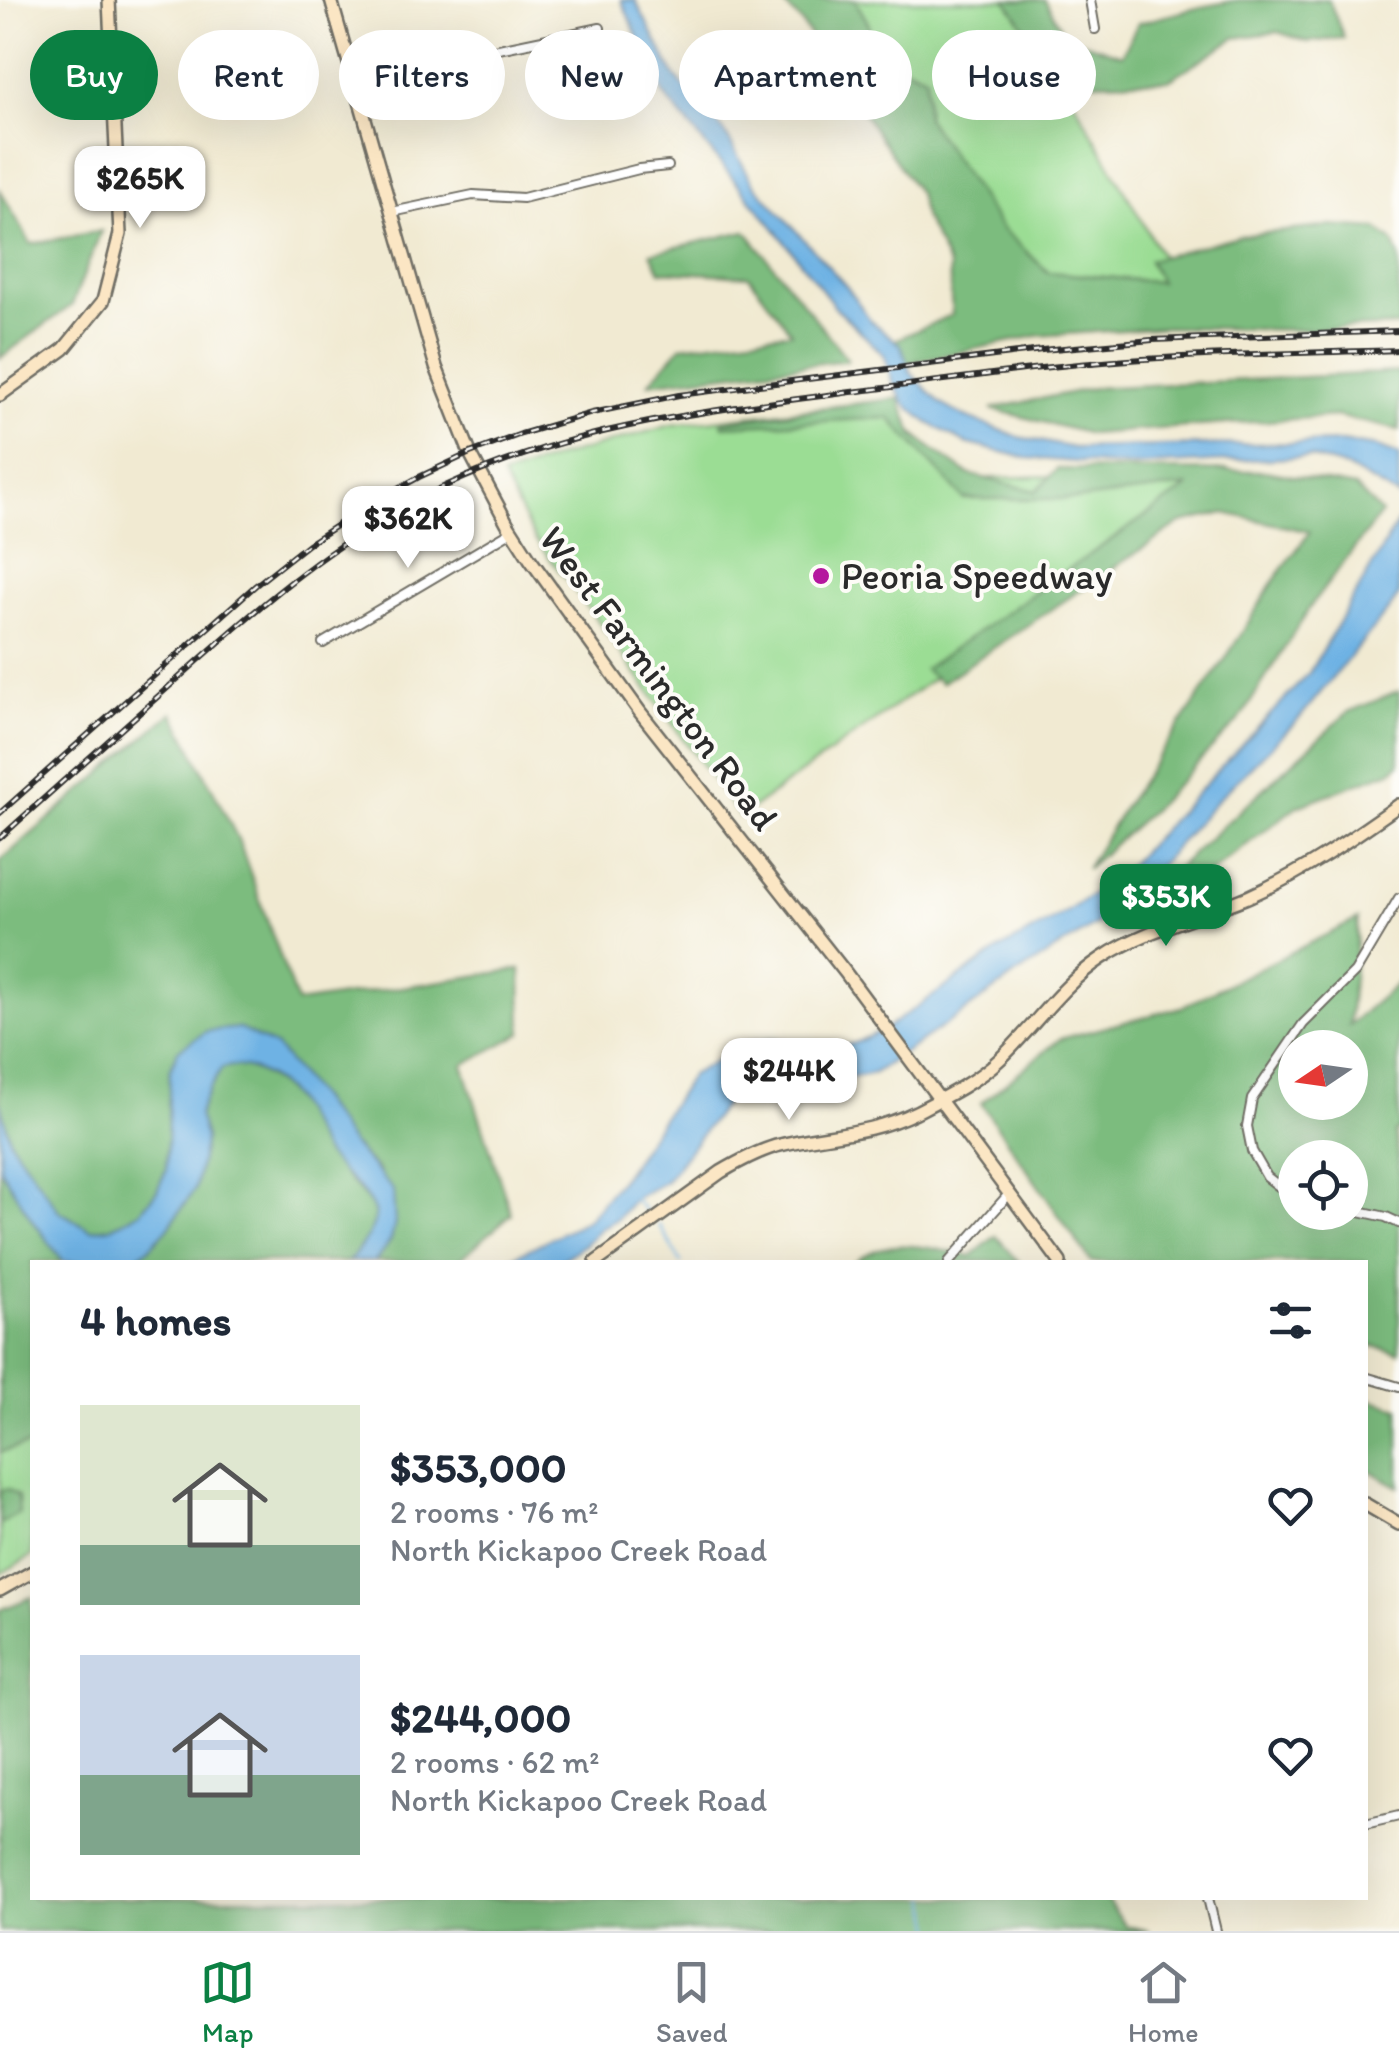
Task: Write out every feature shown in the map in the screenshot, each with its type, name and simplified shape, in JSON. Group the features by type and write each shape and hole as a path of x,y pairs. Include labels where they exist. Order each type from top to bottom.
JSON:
{"main road":[{"path":"0,394 64,349 104,302 120,234 109,0"},
{"name":"West Farmington Road","path":"331,0 340,30"},
{"name":"West Farmington Road","path":"366,120 443,387 470,453 512,531 640,712 844,972 1058,1260"},
{"path":"599,1260 720,1172 757,1153 875,1128 939,1100 998,1061 1072,981 1102,957 1147,934 1282,881 1342,846 1399,805"},
{"path":"1368,1506 1399,1524"},
{"path":"0,1590 30,1573"}],"street":[{"path":"1090,0 1094,29"},
{"path":"505,47 600,28"},
{"path":"392,212 473,195 523,198 639,169 668,166"},
{"path":"323,643 512,531"},
{"path":"1278,1186 1267,1177 1252,1150 1248,1126 1252,1098 1304,1024 1355,972 1399,898"},
{"path":"950,1260 1009,1194"},
{"path":"1368,1214 1399,1223"},
{"path":"1368,1378 1399,1387"},
{"path":"1368,1823 1399,1816"},
{"path":"1208,1900 1216,1931"}],"green space":[{"path":"779,0 855,0 870,30 806,30"},
{"path":"855,0 1006,0 1027,30 932,30 932,120 1085,120 1162,257 1149,261 1161,282 1048,272 1001,228 926,117 926,76 912,70 912,30 870,30"},
{"path":"1006,0 1045,0 1062,30 1027,30"},
{"path":"1238,0 1329,0 1344,38 1308,42 1278,32 1235,38 1169,80 1096,82 1096,46 1122,55 1138,23"},
{"path":"912,70 926,76 926,117 1001,228 1048,272 1160,282 1149,260 1238,236 1331,226 1377,229 1393,241 1399,258 1399,326 1298,330 1167,327 1036,336 907,363 901,345 895,340 952,315 949,266 924,217 918,193 868,120 912,120"},
{"path":"0,190 31,244 101,231 72,305 0,358"},
{"path":"746,231 848,360 649,383 681,346 791,332 749,276 660,271 651,253"},
{"path":"1399,372 1399,430 1336,416 1090,434 991,409 1093,388"},
{"path":"899,398 914,436 968,474 1036,491 1057,469 1265,471 1355,487 1381,513 1310,607 1240,719 1152,810 1086,869 1279,573 1310,532 1225,513 1181,523 941,683 924,669 1189,486 1081,499 964,499 889,418 723,426 722,422"},
{"name":"Peoria Speedway","path":"878,401 965,479 1225,470 740,817 535,539 502,477 671,425"},
{"path":"1399,691 1399,764 1391,771 1297,806 1185,892 1177,868 1348,712"},
{"path":"173,712 238,839 297,1003 521,969 522,1033 463,1065 511,1214 459,1260 376,1260 391,1240 379,1172 351,1143 276,1047 238,1028 170,1071 166,1170 157,1191 140,1212 111,1227 91,1230 59,1211 10,1141 0,1103 0,861"},
{"path":"1358,919 1349,1025 1399,982 1399,1129 1395,1132 1399,1170 1399,1353 1368,1345 1368,1260 1090,1260 981,1103 1060,1039 1182,1007"},
{"path":"246,1067 286,1091 341,1170 372,1206 372,1229 350,1260 132,1260 167,1230 195,1189 205,1138 198,1116 222,1068"},
{"path":"0,1168 62,1260 30,1260 30,1444 0,1452"},
{"path":"996,1236 1017,1260 858,1260 881,1248 896,1246 971,1256"},
{"path":"1368,1399 1399,1408 1399,1487 1368,1470"},
{"path":"30,1444 30,1557 0,1574 0,1452"},
{"path":"8,1489 18,1496 19,1513 0,1524 0,1491"},
{"path":"30,1598 30,1900 1106,1900 1126,1926 1150,1931 0,1931 0,1610"}],"water":[{"path":"621,0 635,0 651,30 635,30"},
{"path":"659,46 679,81 679,113 659,84"},
{"path":"685,120 714,120 753,183 847,287 871,321 901,345 911,373 940,403 965,417 1019,437 1074,448 1342,442 1377,447 1399,455 1399,497 1348,468 1310,457 1126,466 1026,458 965,443 927,422 905,404 884,355 837,309"},
{"path":"1399,520 1399,595 1390,608 1298,720 1217,800 1130,903 1017,974 874,1073 848,1078 810,1077 781,1066 762,1068 742,1081 666,1181 634,1199 617,1219 585,1244 562,1260 507,1260 587,1220 624,1175 691,1075 747,1043 775,1039 827,1050 855,1043 885,1029 1000,949 1063,914 1119,876 1309,673"},
{"path":"238,1028 276,1047 393,1190 395,1223 391,1240 376,1260 350,1260 374,1221 369,1201 327,1156 284,1089 259,1072 240,1066 222,1068 209,1089 198,1115 205,1138 195,1189 148,1249 132,1260 62,1260 31,1218 0,1168 0,1103 10,1141 59,1211 91,1230 111,1227 140,1212 157,1191 166,1170 170,1071 178,1050 207,1031"}],"waterway":[{"path":"634,1199 650,1216"},
{"path":"659,1225 680,1260"},
{"path":"928,1900 934,1931"}],"railway":[{"path":"0,813 256,585 308,544 419,477 521,434 592,413 679,395 1042,350 1152,340 1399,331"},
{"path":"0,838 298,577 379,521 495,465 612,430 796,399 1095,363 1399,350"}],"place":[{"name":"Peoria Speedway","path":"821,576"}]}
